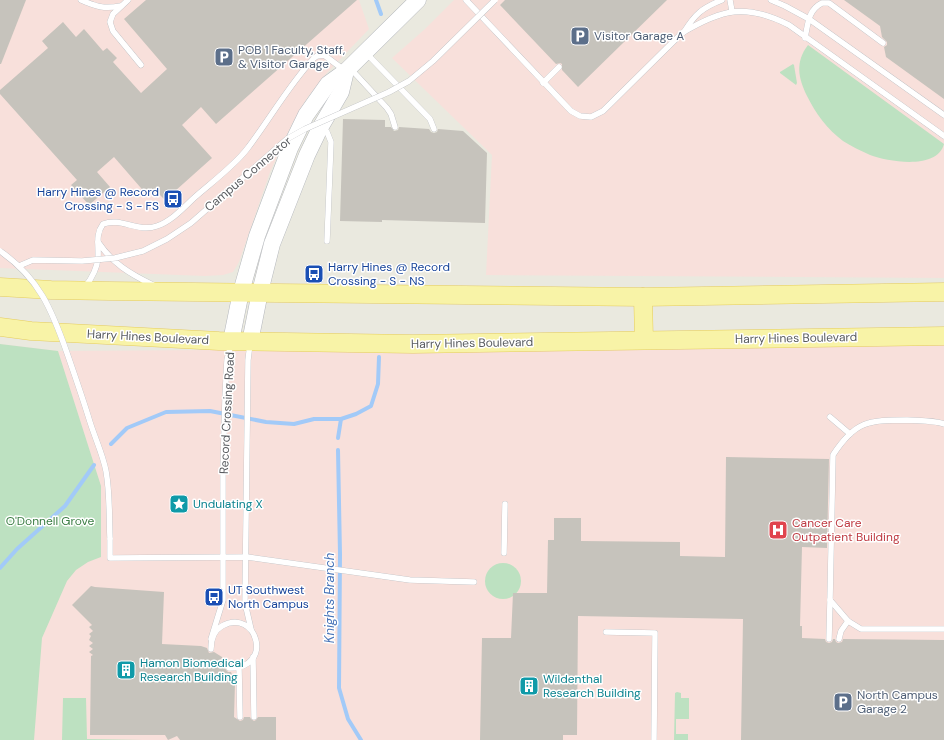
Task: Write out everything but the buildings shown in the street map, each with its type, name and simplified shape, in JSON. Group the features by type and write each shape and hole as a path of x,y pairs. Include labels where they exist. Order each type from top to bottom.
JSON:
{"main road":[{"path":"0,276 51,290"},
{"path":"0,287 51,290 643,297 944,292"},
{"path":"643,297 644,340"},
{"name":"Harry Hines Boulevard","path":"0,327 30,332 250,342 413,344 944,336"},
{"path":"0,331 30,332"}],"street":[{"name":"Record Crossing Road","path":"231,341 241,292 260,228 290,148 306,116 328,84 348,70 418,0"},
{"name":"Record Crossing Road","path":"250,342 260,292 277,230 306,155 341,92 348,70"}],"lane":[{"path":"81,0 106,8 122,6"},
{"path":"128,0 113,14 110,22 113,31 141,65"},
{"path":"466,0 543,83 571,111 580,116 591,117 603,111 682,34 697,24 732,11 759,13 773,17 789,26 944,136"},
{"name":"Campus Connector","path":"19,266 33,260 82,261 115,258 143,251 167,239 192,223 287,139 305,129 389,92 409,81 433,61 495,0"},
{"path":"682,34 692,18 702,9 722,0"},
{"path":"730,0 732,11"},
{"path":"771,0 808,19 944,116"},
{"path":"805,38 808,19 811,12 818,5 822,3 829,3 883,43"},
{"path":"365,52 430,119 434,129"},
{"path":"82,290 91,278 96,266 98,259 97,234 103,224 114,222 148,229 171,218 246,150 288,89 317,56 327,56 348,70 387,108 391,114 395,127"},
{"path":"543,83 560,67"},
{"path":"320,128 327,132 331,142 327,241"},
{"path":"98,242 110,258 128,272 154,286 169,291"},
{"path":"0,252 19,266 40,291 55,320 106,470 110,558 247,558 410,580 474,582"},
{"name":"Record Crossing Road","path":"211,649 211,639 223,600 223,472 225,398 227,360 231,341"},
{"name":"Record Crossing Road","path":"250,342 248,360 246,603 250,629 256,640 256,652 253,657 254,717"},
{"path":"830,417 850,434"},
{"path":"829,639 832,455 850,434 869,422 883,420 933,421 944,424"},
{"path":"504,553 505,504"},
{"path":"830,600 848,621 861,629 944,629"},
{"path":"839,639 841,631 848,621"},
{"path":"211,639 217,628 228,623 240,623 250,629"},
{"path":"606,632 655,633 654,740"},
{"path":"229,668 239,668 250,662 253,657"},
{"path":"239,668 240,717"}],"shaded area":[{"path":"0,0 359,0 369,29 325,75 307,98 292,124 270,172 239,262 233,272 223,275 205,276 0,268"},
{"path":"454,0 944,0 944,278 486,275 492,155 392,58 425,29"},
{"path":"0,344 58,351 944,345 944,740 0,740"}],"green space":[{"path":"808,45 944,144 940,152 932,158 923,161 912,162 889,160 870,155 843,141 818,115 807,96 802,83 799,70 801,58"},
{"path":"793,64 797,83 796,85 780,73"},
{"name":"O'Donnell Grove","path":"0,344 58,351 101,486 101,557 88,562 76,570 67,581 42,638 34,740 0,740"},
{"path":"507,563 516,568 520,574 520,588 516,594 507,599 499,599 490,594 486,588 485,577 490,568 496,564"},
{"path":"675,693 681,693 681,698 689,698 689,719 676,719 676,734 688,734 688,740 674,740"},
{"path":"63,698 86,698 87,739 143,740 62,740"}],"waterway":[{"name":"Knights Branch","path":"376,0 381,14"},
{"name":"Knights Branch","path":"338,438 341,419 356,414 371,406 378,384 379,357"},
{"path":"111,444 127,428 166,412 210,411 266,422 294,424 314,419 341,419"},
{"name":"Knights Branch","path":"338,450 340,554 339,688 348,719 361,740"},
{"path":"0,568 17,549 65,506 94,465"}],"place":[{"name":"Visitor Garage A","path":"580,36"},
{"name":"POB 1 Faculty, Staff, & Visitor Garage","path":"224,57"},
{"name":"Harry Hines @ Record Crossing - S - FS","path":"173,199"},
{"name":"Harry Hines @ Record Crossing - S - NS","path":"314,274"},
{"name":"Undulating X","path":"179,504"},
{"name":"Cancer Care Outpatient Building","path":"778,530"},
{"name":"UT Southwest North Campus","path":"214,597"},
{"name":"Hamon Biomedical Research Building","path":"126,670"},
{"name":"Wildenthal Research Building","path":"529,686"},
{"name":"North Campus Garage 2","path":"843,702"}]}
